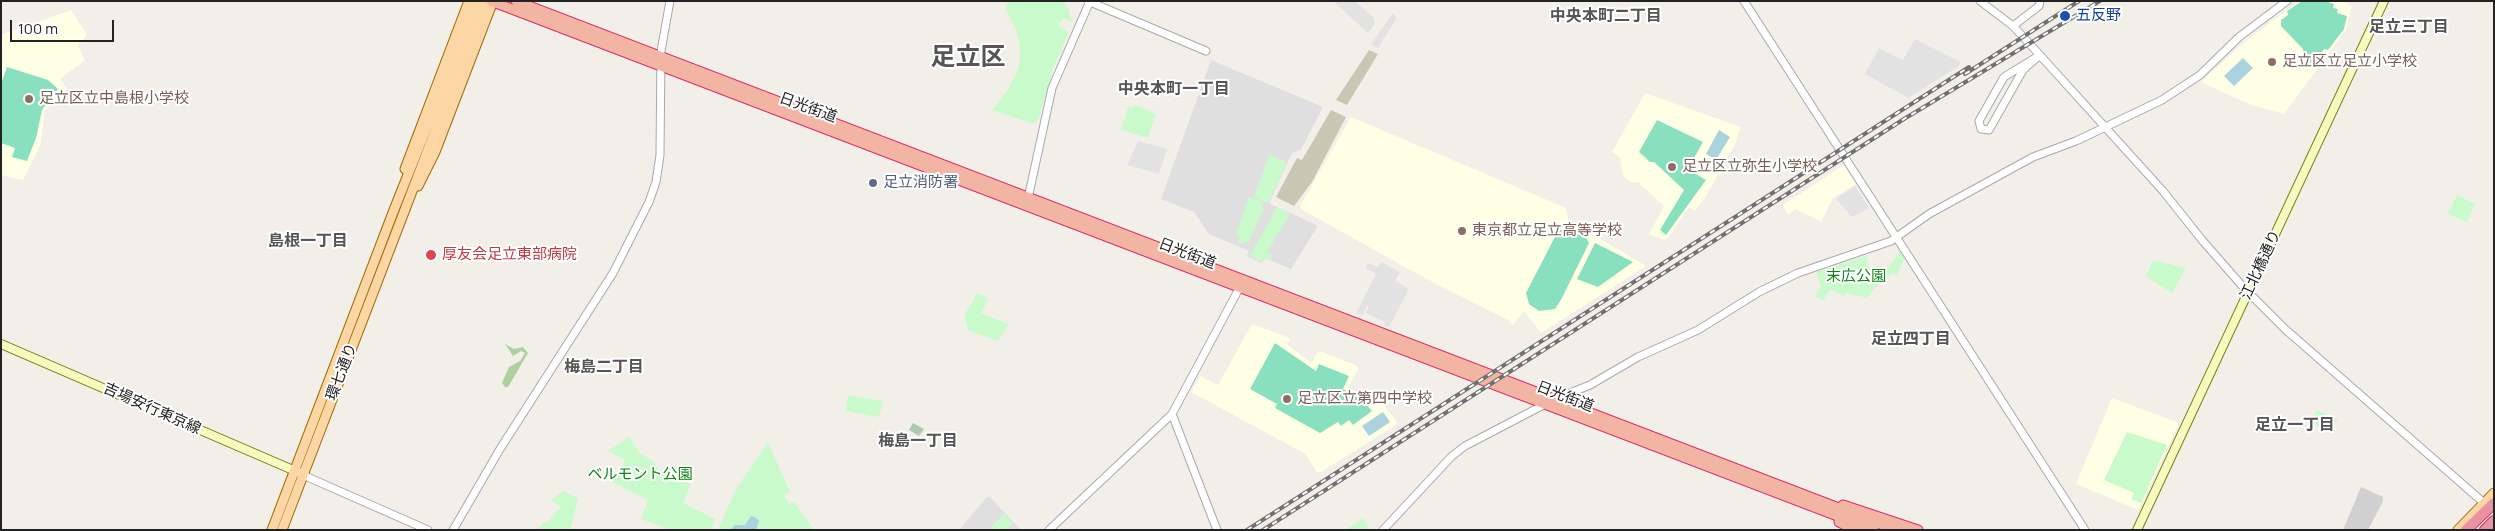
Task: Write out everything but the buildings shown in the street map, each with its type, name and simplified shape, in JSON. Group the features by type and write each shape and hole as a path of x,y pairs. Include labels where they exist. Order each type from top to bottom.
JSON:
{"highway":[{"name":"日光街道","path":"490,1 662,63 1027,202 1808,505 1873,527 1896,530"},
{"name":"日光街道","path":"516,1 662,63"},
{"name":"日光街道","path":"1241,285 1555,399 1826,502 1873,527"},
{"path":"1826,502 1851,506 1918,530"},
{"path":"2466,530 2489,503"},
{"path":"1808,505 1855,530"},
{"path":"2476,530 2494,512"},
{"path":"2483,530 2494,519"}],"main road":[{"name":"環七通り","path":"282,530 299,473 392,215 413,146 469,1"},
{"name":"環七通り","path":"272,530 299,473 403,214 427,140 478,1"},
{"name":"環七通り","path":"392,215 490,1"},
{"name":"環七通り","path":"403,214 435,152 490,1"},
{"name":"江北橋通り","path":"2137,530 2384,1"},
{"name":"吉場安行東京線","path":"1,344 299,473"},
{"path":"2458,530 2489,503 2494,493"}],"street":[{"path":"454,530 500,449 613,273 644,215 656,182 660,155 662,63 670,1"},
{"path":"1744,1 2085,530"},
{"path":"1980,1 2013,26 2040,55 2163,190 2207,246 2248,292 2313,354 2489,503"},
{"path":"2013,26 2039,6 2040,1"},
{"path":"1383,530 1452,456 1465,446 1544,404 1590,386 1638,357 1698,330 1733,306 1798,273 1896,237 1929,214 2033,157 2076,141 2162,100 2191,81 2239,37 2286,1"},
{"path":"1027,202 1052,88 1089,2 1206,51"},
{"path":"2040,55 2023,70 1990,130 1981,129 1979,121 2004,77 2040,55"},
{"path":"1049,530 1172,414 1241,285"},
{"path":"1172,414 1217,530"},
{"path":"299,473 428,530"}],"shaded area":[{"path":"1333,1 1355,1 1374,18 1375,23 1368,33"},
{"name":"足立区立足立小学校","path":"2299,1 2341,1 2352,6 2346,30 2284,114 2249,104 2203,83 2203,80 2246,41"},
{"name":"足立区立中島根小学校","path":"71,10 87,35 78,45 85,60 60,79 67,89 45,110 40,146 23,180 1,175 1,35"},
{"path":"1393,13 1397,18 1378,48 1371,44"},
{"path":"1915,39 1961,62 1959,66 1908,98 1865,74 1879,48 1903,60"},
{"path":"1369,50 1378,54 1347,105 1336,100"},
{"path":"1211,60 1323,107 1301,150 1292,153 1269,203 1318,226 1291,269 1265,258 1262,263 1247,256 1249,251 1209,234 1194,212 1161,199"},
{"name":"足立区立弥生小学校","path":"1645,93 1741,127 1735,144 1705,198 1695,211 1689,207 1666,241 1649,234 1664,206 1638,182 1633,183 1623,176 1620,157 1612,152"},
{"path":"1331,110 1346,117 1312,182 1294,206 1276,197 1297,158 1302,160"},
{"name":"東京都立足立高等学校","path":"1351,117 1566,208 1568,220 1646,266 1541,333 1524,311 1513,325 1509,323 1510,321 1421,276 1301,209 1300,206"},
{"path":"1138,141 1167,149 1159,174 1127,165"},
{"path":"1844,165 1856,184 1833,198 1821,222 1796,209 1788,215 1783,205"},
{"path":"1855,186 1869,208 1852,217 1836,199"},
{"path":"1381,262 1400,272 1395,281 1409,289 1389,327 1384,325 1385,322 1366,313 1369,307 1367,306 1362,315 1356,313 1376,274 1365,268 1368,263 1378,267"},
{"name":"足立区立第四中学校","path":"1252,324 1290,338 1287,345 1312,363 1318,351 1356,365 1358,369 1348,388 1385,406 1396,421 1396,425 1321,472 1317,472 1304,453 1191,392 1200,376 1218,385"},
{"path":"2112,398 2179,423 2138,510 2076,484"},
{"path":"913,423 924,429 919,436 909,430"},
{"path":"2361,487 2383,497 2383,501 2368,530 2343,530"},
{"path":"987,497 990,497 1021,530 959,530"}],"green space":[{"path":"1008,1 1063,1 1068,8 1072,22 1063,18 1058,26 1069,32 1054,66 1039,118 1034,124 992,110 1010,85 1019,62 1018,37 1005,9"},
{"path":"2302,1 2325,1 2334,4 2333,8 2338,9 2337,13 2347,16 2344,29 2328,50 2324,49 2313,65 2303,54 2303,49 2281,26 2281,20 2288,15 2287,11"},
{"path":"7,67 48,80 58,89 42,110 36,138 27,161 12,157 15,148 1,143 1,84"},
{"path":"1135,105 1156,114 1148,138 1121,130 1128,107 1133,108"},
{"path":"1657,120 1703,142 1688,169 1706,180 1666,235 1660,230 1684,190 1654,162 1650,162 1639,152"},
{"path":"1269,155 1284,161 1286,165 1268,203 1254,197"},
{"path":"2457,195 2475,204 2467,222 2448,214"},
{"path":"1249,197 1263,202 1261,208 1264,209 1249,241 1243,244 1238,242 1240,236 1236,234"},
{"path":"1277,207 1290,214 1267,252 1272,255 1270,260 1264,257 1262,262 1250,256"},
{"path":"1566,228 1580,232 1589,243 1555,309 1539,311 1529,304 1526,293 1558,231"},
{"path":"1595,243 1633,262 1598,287 1577,279"},
{"name":"末広公園","path":"1900,251 1905,258 1897,275 1892,273 1867,298 1847,293 1843,296 1830,289 1823,301 1815,296 1821,286 1816,272 1866,256 1869,268 1885,272"},
{"path":"2153,260 2186,268 2172,293 2146,276"},
{"path":"977,293 989,298 981,313 1009,324 998,341 968,330 964,316"},
{"path":"1275,343 1316,371 1319,364 1349,376 1343,389 1363,400 1372,411 1353,425 1349,420 1341,426 1338,422 1320,433 1275,408 1277,404 1250,389"},
{"path":"505,344 514,349 523,347 528,353 508,387 505,387 502,383 509,367 520,361 525,353 521,351 513,356"},
{"path":"848,395 883,401 879,417 845,411"},
{"path":"2317,410 2338,420 2329,432 2311,421"},
{"path":"2127,432 2167,445 2141,503 2131,499 2134,493 2104,480"},
{"name":"ベルモント公園","path":"629,437 639,452 654,462 658,469 691,484 683,503 715,519 711,530 679,530 675,528 671,530 641,519 648,500 610,481 614,472 619,474 625,460 608,451"},
{"name":"ベルモント公園","path":"768,442 790,492 784,495 789,504 794,502 814,530 718,530 736,489"},
{"path":"563,491 578,498 570,530 537,530 544,522 547,523 561,506 551,500"},
{"path":"1004,513 1013,523 1005,530 989,530"},
{"path":"1363,518 1370,530 1346,530"}],"water":[{"path":"2243,58 2253,68 2234,86 2224,76"},
{"path":"1719,130 1730,137 1716,160 1706,154"},
{"path":"1383,412 1390,422 1369,436 1362,426"},
{"path":"751,516 759,521 756,530 730,530 735,525 745,525"}],"railway":[{"path":"1965,74 2079,1"},
{"path":"1263,530 1904,119 2100,1"},
{"path":"1247,530 1969,67"}],"place":[{"name":"五反野","path":"2065,16"},
{"name":"足立区立足立小学校","path":"2272,62"},
{"name":"足立区立中島根小学校","path":"29,99"},
{"name":"足立区立弥生小学校","path":"1672,167"},
{"name":"足立消防署","path":"873,183"},
{"name":"東京都立足立高等学校","path":"1462,231"},
{"name":"厚友会足立東部病院","path":"431,255"},
{"name":"足立区立第四中学校","path":"1287,399"}],"district":[{"name":"中央本町二丁目","path":"1606,17"},
{"name":"足立三丁目","path":"2409,28"},
{"name":"足立区","path":"968,58"},
{"name":"中央本町一丁目","path":"1174,90"},
{"name":"島根一丁目","path":"308,242"},
{"name":"足立四丁目","path":"1911,340"},
{"name":"梅島二丁目","path":"604,368"},
{"name":"足立一丁目","path":"2295,426"},
{"name":"梅島一丁目","path":"918,442"}]}
